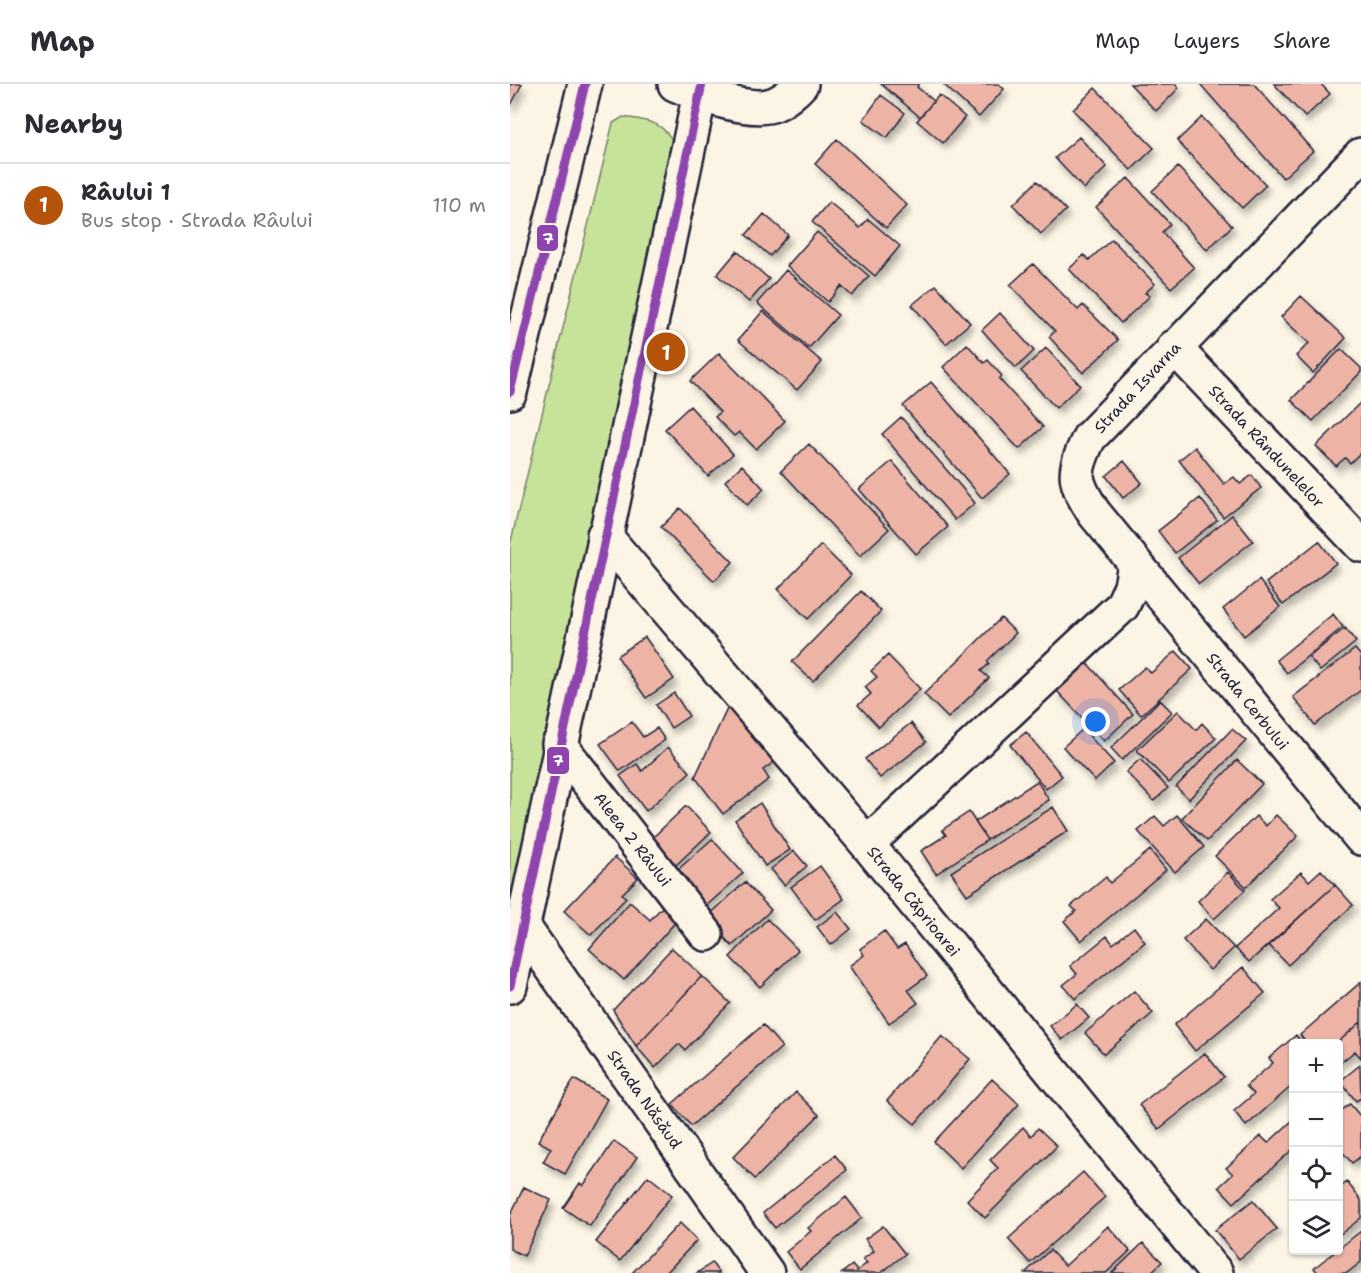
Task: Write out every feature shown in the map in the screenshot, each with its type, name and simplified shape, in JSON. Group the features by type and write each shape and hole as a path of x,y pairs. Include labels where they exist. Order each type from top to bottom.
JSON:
{"street":[{"path":"510,392 585,84"},
{"path":"510,986 604,535 692,87 747,105 774,105 801,84"},
{"name":"Strada Isvarna","path":"1135,563 1094,513 1077,485 1079,461 1089,438 1361,155"},
{"name":"Strada Rândunelelor","path":"1174,347 1361,545"},
{"name":"Strada Căprioarei","path":"604,535 867,844 1216,1273"},
{"path":"867,844 1122,606 1131,586 1135,563"},
{"name":"Strada Cerbului","path":"1135,563 1361,838"},
{"name":"Aleea 2 Râului","path":"560,744 706,934"},
{"name":"Strada Năsăud","path":"522,925 767,1273"}],"green space":[{"path":"623,117 649,121 661,127 677,148 510,941 510,545 613,123"}],"building":[{"path":"510,84 522,84 510,107"},
{"path":"881,84 919,84 917,87 934,101 920,117"},
{"path":"943,84 999,84 1004,89 979,117"},
{"path":"1130,84 1176,84 1179,88 1156,111"},
{"path":"1200,84 1254,84 1313,151 1283,178"},
{"path":"1274,84 1321,84 1330,94 1305,117"},
{"path":"1095,88 1154,148 1131,170 1073,110"},
{"path":"881,95 905,113 887,138 863,120"},
{"path":"939,95 965,117 943,143 917,121"},
{"path":"1202,117 1266,185 1242,208 1177,141"},
{"path":"1079,137 1107,167 1084,189 1055,158"},
{"path":"837,139 907,205 886,228 815,164"},
{"path":"1178,167 1232,226 1207,250 1152,191"},
{"path":"1128,178 1170,224 1162,232 1194,268 1171,288 1096,207"},
{"path":"1037,181 1066,210 1041,234 1013,205"},
{"path":"829,202 860,228 868,219 900,246 875,276 812,222"},
{"path":"764,214 788,235 770,256 746,235"},
{"path":"817,232 869,276 852,296 841,286 828,302 787,266"},
{"path":"1112,239 1155,284 1145,293 1150,296 1121,323 1069,269 1084,255 1089,260"},
{"path":"737,251 769,279 749,302 717,275"},
{"path":"1033,264 1078,310 1083,305 1118,340 1083,373 1049,337 1055,331 1010,285"},
{"path":"786,270 838,315 809,348 757,303"},
{"path":"936,285 970,323 946,344 912,305"},
{"path":"1301,296 1346,338 1313,373 1296,356 1309,343 1281,317"},
{"path":"763,311 822,362 797,390 738,340"},
{"path":"1000,313 1034,351 1016,368 982,330"},
{"path":"967,344 984,363 988,360 1002,376 999,379 1043,427 1019,449 943,367"},
{"path":"1046,348 1080,385 1056,408 1021,371"},
{"path":"1341,349 1361,368 1361,372 1313,421 1291,400"},
{"path":"719,353 785,421 756,449 739,432 734,436 715,417 720,412 690,381"},
{"path":"931,382 1010,474 982,498 903,406"},
{"path":"1361,402 1361,452 1350,463 1345,458 1336,466 1316,446"},
{"path":"690,406 733,454 708,476 665,429"},
{"path":"901,417 975,503 955,520 882,434"},
{"path":"809,444 889,529 860,556 781,471"},
{"path":"1195,447 1224,484 1234,477 1240,484 1252,475 1261,488 1223,517 1179,460"},
{"path":"892,461 948,527 916,554 859,489"},
{"path":"1124,461 1142,483 1123,498 1106,476"},
{"path":"742,465 764,489 747,505 725,481"},
{"path":"1200,498 1217,520 1175,553 1158,531"},
{"path":"680,508 733,562 714,581 661,527"},
{"path":"1232,515 1253,541 1199,584 1178,558"},
{"path":"1319,541 1336,563 1283,605 1266,583"},
{"path":"821,545 851,575 808,619 778,589"},
{"path":"1259,580 1280,607 1244,636 1223,609"},
{"path":"861,591 881,611 813,681 792,662"},
{"path":"1333,614 1343,627 1287,673 1276,660"},
{"path":"1001,618 1016,633 987,661 989,664 981,671 989,678 948,718 924,694"},
{"path":"1345,628 1356,642 1320,671 1309,657"},
{"path":"645,637 674,679 646,698 617,656"},
{"path":"1355,649 1361,656 1361,690 1315,725 1293,697"},
{"path":"1176,651 1192,669 1141,715 1119,690 1145,667 1151,673"},
{"path":"888,655 920,689 879,727 858,705 871,694 865,687 877,677 871,671"},
{"path":"1087,663 1133,714 1104,741 1057,691"},
{"path":"674,693 689,716 671,728 656,705"},
{"path":"1160,700 1172,712 1122,760 1111,748"},
{"path":"728,707 774,762 763,770 769,779 723,814 695,777"},
{"path":"1178,711 1196,730 1202,723 1216,738 1169,783 1137,750"},
{"path":"632,722 643,737 657,728 665,740 620,771 600,744"},
{"path":"911,723 926,742 880,778 865,759"},
{"path":"1083,729 1114,763 1095,781 1063,747"},
{"path":"1232,729 1246,741 1189,799 1176,787"},
{"path":"1026,732 1062,776 1046,789 1010,745"},
{"path":"668,747 690,772 646,811 620,776 637,764 642,771"},
{"path":"1140,759 1168,788 1154,801 1126,772"},
{"path":"1237,760 1262,784 1207,841 1182,818"},
{"path":"1037,781 1049,800 987,840 975,822"},
{"path":"760,803 790,850 765,866 735,820"},
{"path":"686,806 711,832 675,866 650,840"},
{"path":"1053,807 1068,831 967,895 951,872"},
{"path":"969,812 987,840 936,874 921,851 946,835 942,830"},
{"path":"1177,815 1204,847 1175,872 1138,831 1155,816 1164,826"},
{"path":"1276,815 1298,836 1246,887 1215,856 1256,816 1266,826"},
{"path":"712,839 743,873 704,908 673,874"},
{"path":"1150,850 1166,870 1081,941 1064,921 1076,911 1071,906 1106,877 1110,883"},
{"path":"794,851 807,866 784,885 771,869"},
{"path":"615,857 638,878 622,894 626,898 591,935 564,911"},
{"path":"820,866 844,899 815,920 791,887"},
{"path":"1321,870 1335,885 1249,962 1235,948 1279,908 1270,899 1301,872 1309,881"},
{"path":"1228,872 1245,890 1214,919 1198,901"},
{"path":"745,882 771,910 732,946 706,918"},
{"path":"1335,885 1353,905 1288,965 1269,945"},
{"path":"630,902 650,920 665,904 680,917 624,980 589,949"},
{"path":"837,912 851,929 831,945 817,927"},
{"path":"767,919 798,950 760,987 730,957"},
{"path":"1206,919 1234,948 1210,970 1183,940"},
{"path":"1134,927 1145,942 1075,999 1063,985 1077,974 1070,966 1107,936 1113,944"},
{"path":"884,931 897,949 905,944 927,976 908,990 918,1003 889,1023 849,966 864,955 860,949"},
{"path":"672,948 702,976 636,1046 613,1010"},
{"path":"1243,967 1265,993 1195,1051 1174,1025"},
{"path":"702,976 730,1003 685,1050 679,1044 655,1068 636,1046"},
{"path":"1361,982 1361,1022 1342,1039 1303,1039 1300,1035"},
{"path":"1134,991 1153,1013 1104,1054 1085,1033"},
{"path":"1077,1004 1089,1018 1062,1040 1050,1026"},
{"path":"1361,1022 1361,1058 1355,1051 1343,1061 1342,1039"},
{"path":"763,1025 782,1047 691,1126 672,1104"},
{"path":"942,1036 970,1059 915,1124 887,1101"},
{"path":"1289,1041 1289,1088 1246,1126 1234,1111 1254,1094 1246,1086 1273,1063 1269,1058"},
{"path":"1205,1053 1224,1077 1159,1129 1139,1105"},
{"path":"1360,1065 1361,1098 1356,1101 1343,1085 1343,1079"},
{"path":"574,1079 607,1099 565,1174 543,1162 551,1148 538,1141"},
{"path":"992,1079 1019,1104 961,1168 934,1142"},
{"path":"796,1092 819,1115 755,1179 733,1157"},
{"path":"1350,1104 1361,1117 1361,1156 1352,1163 1343,1153 1343,1109"},
{"path":"1289,1124 1289,1153 1234,1203 1219,1187 1233,1174 1226,1168 1261,1136 1268,1143"},
{"path":"1023,1127 1031,1136 1038,1128 1057,1146 985,1218 967,1200 998,1168 990,1160"},
{"path":"614,1141 637,1157 590,1226 563,1208 580,1183 583,1186"},
{"path":"835,1155 847,1170 775,1228 763,1213"},
{"path":"1083,1172 1105,1197 1030,1263 1008,1239"},
{"path":"648,1176 672,1195 620,1261 596,1242"},
{"path":"1347,1182 1361,1200 1361,1218 1343,1232 1343,1201 1343,1185"},
{"path":"524,1187 551,1200 524,1256 510,1249 510,1216"},
{"path":"846,1197 862,1218 800,1269 786,1252 811,1231 808,1228"},
{"path":"1253,1200 1277,1229 1239,1259 1215,1230"},
{"path":"680,1223 697,1240 666,1273 632,1273"},
{"path":"883,1226 905,1254 881,1273 842,1273 852,1265 857,1271 867,1263 863,1259 874,1251 865,1239"},
{"path":"1108,1226 1130,1251 1106,1273 1025,1273 1050,1250 1065,1266"},
{"path":"1361,1231 1361,1262 1347,1273 1318,1273 1314,1268 1331,1255 1343,1255 1343,1245"},
{"path":"1143,1243 1162,1262 1150,1273 1112,1273"},
{"path":"712,1263 719,1273 697,1273"}],"transit line":[{"name":"7","path":"510,392 585,84"},
{"name":"7","path":"510,986 702,84"}],"place":[{"name":"Râului 1","path":"666,352"}]}
